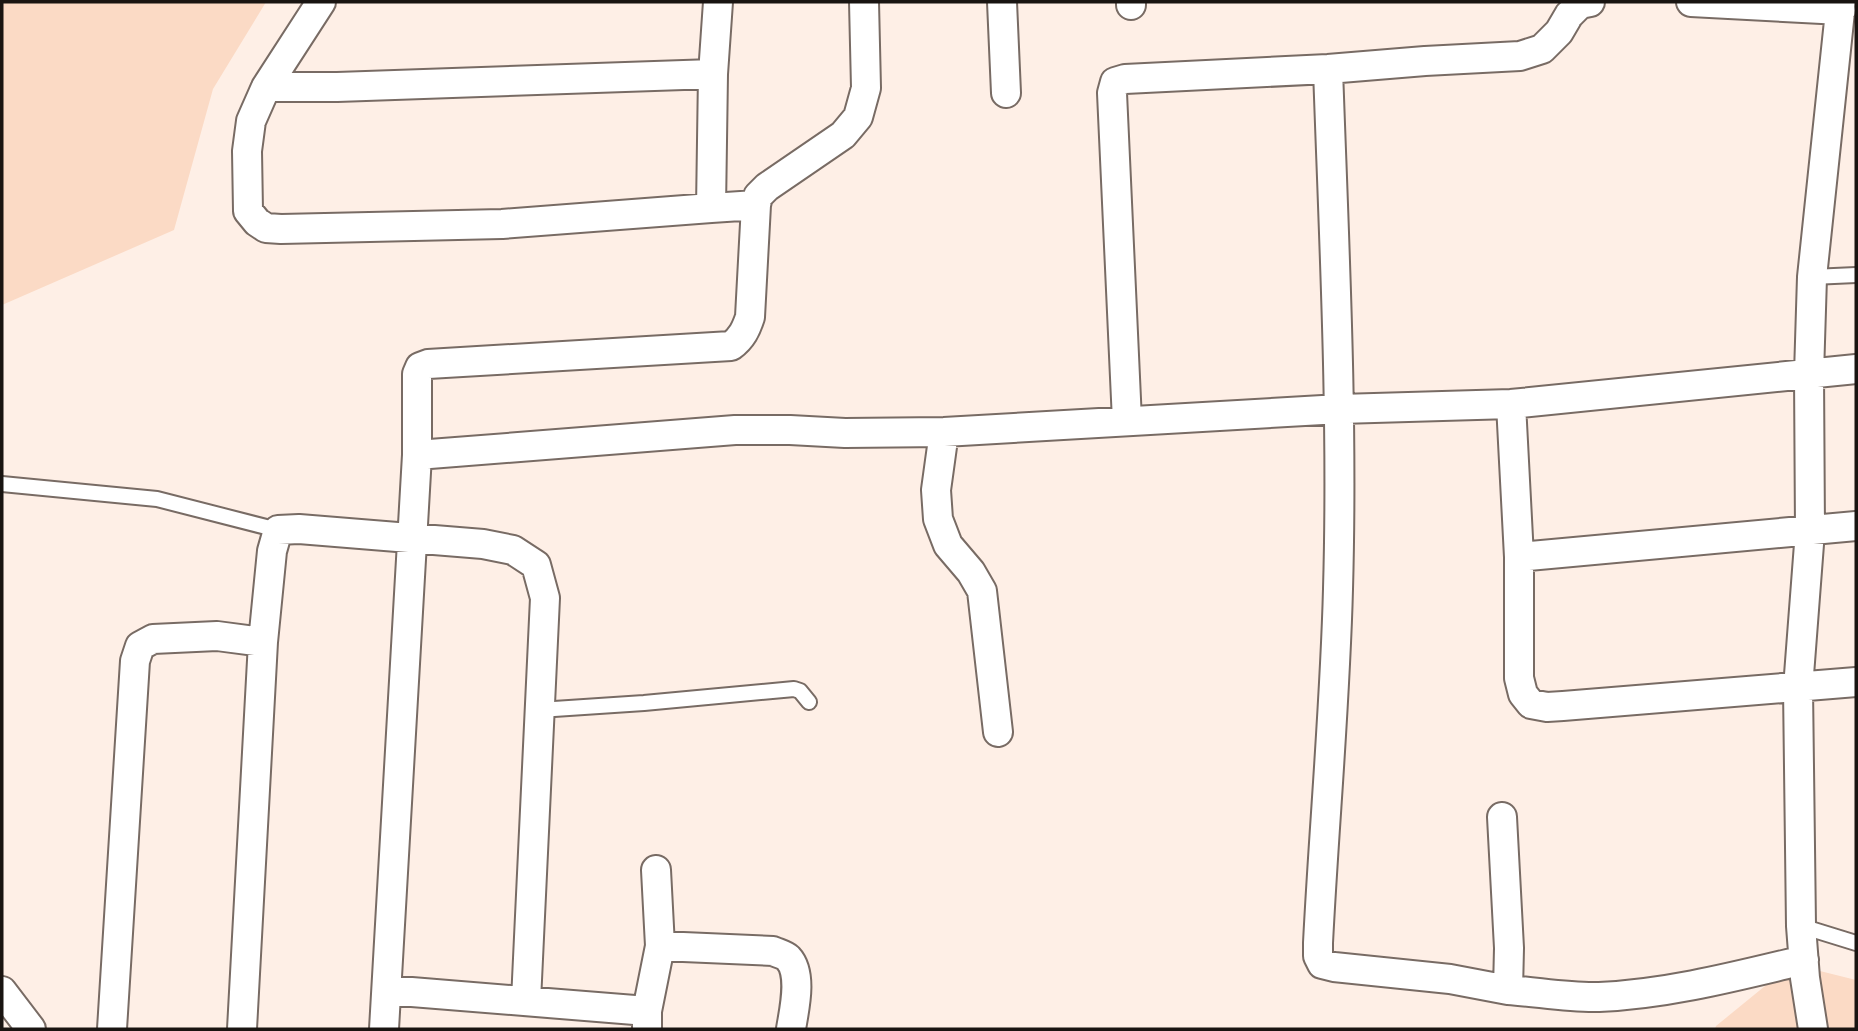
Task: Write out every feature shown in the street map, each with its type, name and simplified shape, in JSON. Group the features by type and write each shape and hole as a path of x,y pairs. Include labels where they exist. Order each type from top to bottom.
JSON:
{"street":[{"path":"321,2 266,87 251,121 247,151 248,211 266,228 502,224 756,205"},
{"path":"711,208 713,74 718,2"},
{"path":"384,1029 417,455 415,384 420,367 428,364 731,346 738,341 750,317 758,196 766,187 843,135 858,117 866,88 864,2"},
{"path":"1002,2 1006,93"},
{"path":"1127,421 1112,107 1113,86 1119,80 1520,56 1542,49 1580,4 1590,2"},
{"path":"1691,2 1841,6 1846,52 1812,277 1809,373 1810,531 1798,688 1801,926 1812,1029"},
{"path":"1328,69 1340,409 1334,690 1324,820 1318,956 1322,964 1450,979 1508,990 1595,997 1631,995 1805,969"},
{"path":"266,87 351,87 713,74"},
{"path":"417,455 735,430 944,432 1340,409 1511,404 1856,369"},
{"path":"1511,404 1519,557 1519,678 1523,694 1531,704 1563,706 1856,682"},
{"path":"944,432 936,490 938,519 948,545 971,572 982,591 998,732"},
{"path":"1519,557 1856,526"},
{"path":"242,1029 263,642 272,551 278,530 299,529 483,544 513,550 536,565 545,598 526,1001"},
{"path":"112,1029 135,662 140,646 153,639 217,636 263,642"},
{"path":"1502,817 1508,990"},
{"path":"387,990 526,1001 647,1020 660,946 656,870"},
{"path":"660,946 773,951 788,957 796,973 791,1029"},
{"path":"2,991 31,1029"}],"lane":[{"path":"1812,277 1856,275"},
{"path":"2,484 157,499 278,530"},
{"path":"539,710 644,704 794,689 800,691 808,702"},
{"path":"1801,926 1856,943"}],"shaded area":[{"path":"2,2 266,2 213,89 174,230 2,305"},
{"path":"1792,964 1856,980 1856,1029 1715,1029 1716,1026"}]}
